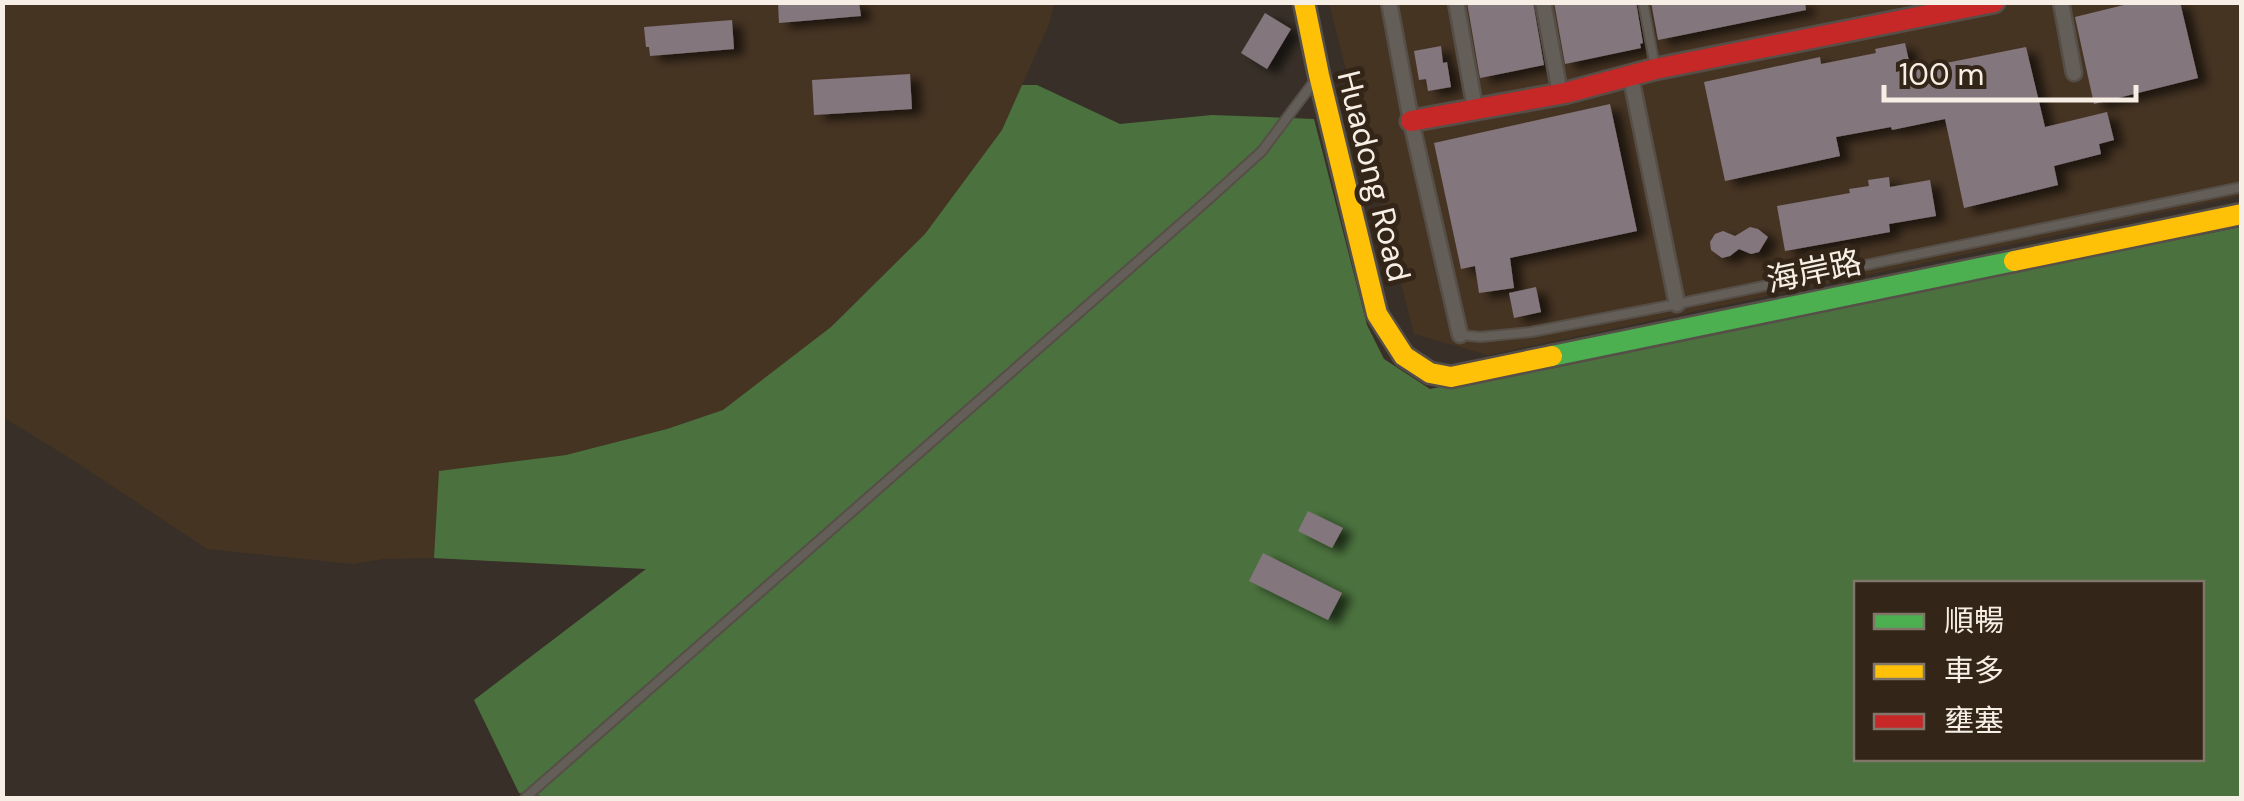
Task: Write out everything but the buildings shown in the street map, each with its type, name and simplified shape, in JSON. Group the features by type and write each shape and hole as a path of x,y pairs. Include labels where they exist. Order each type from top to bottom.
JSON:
{"main road":[{"name":"Huadong Road","path":"1304,2 1377,314 1404,356"},
{"path":"1411,121 1631,78 1936,8 1994,2"},
{"name":"海岸路","path":"1404,356 1430,372 1451,377 2242,214"}],"street":[{"path":"1389,2 1411,121 1460,335"},
{"path":"1456,2 1476,108"},
{"path":"1543,2 1560,93"},
{"path":"2061,2 2074,72"},
{"path":"1631,78 1677,304"}],"lane":[{"path":"1642,2 1655,70"},
{"path":"524,798 1262,151 1318,75"},
{"path":"1460,335 1532,332 2242,187"}],"shaded area":[{"path":"2,3 1054,3 1049,24 1002,130 925,234 831,327 724,410 566,455 440,471 434,558 353,564 207,549 3,417"},
{"path":"1329,3 2241,3 2241,196 1488,355 1414,334"}],"green space":[{"path":"1022,85 1037,85 1120,124 1212,115 1314,119 1367,325 1384,359 1430,389 2241,227 2241,798 556,798 519,793 474,700 646,569 434,558 439,471 566,455 723,410 831,327 925,234 1002,130"}],"traffic: fast":[{"path":"1552,356 2014,261"}],"traffic: slow":[{"path":"1304,2 1377,314 1404,356 1430,373 1451,377 1552,356"},
{"path":"2014,261 2242,214"}],"traffic: jam":[{"path":"1411,121 1565,93 1655,69 1994,2"}]}
